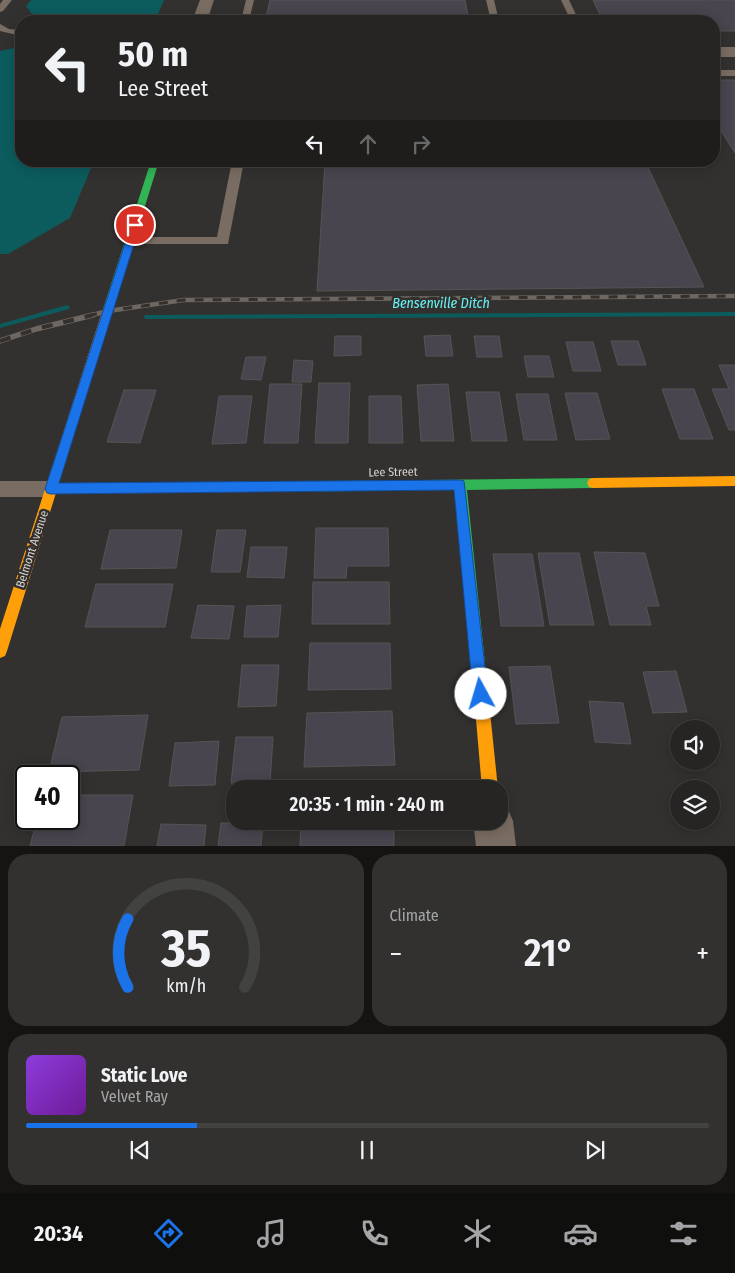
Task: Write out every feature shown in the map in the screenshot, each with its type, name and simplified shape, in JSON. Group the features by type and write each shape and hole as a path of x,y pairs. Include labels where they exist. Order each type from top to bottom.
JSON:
{"street":[{"path":"202,15 206,0"},
{"path":"720,52 735,52"},
{"name":"Belmont Avenue","path":"0,651 153,167"},
{"name":"Lee Street","path":"51,489 735,481"},
{"path":"460,485 489,780"},
{"path":"494,830 496,846"}],"lane":[{"path":"0,9 8,0"},
{"path":"246,15 250,0"},
{"path":"490,0 494,15"},
{"path":"565,0 572,15"},
{"path":"1,29 15,31"},
{"path":"720,73 735,73"},
{"path":"130,241 223,241 237,167"},
{"path":"0,489 51,489"}],"water":[{"path":"31,0 164,0 158,15 35,15 31,13 26,6"},
{"path":"15,48 15,167 91,167 70,218 8,254 0,254 0,51"}],"building":[{"path":"270,0 465,0 468,15 266,15"},
{"path":"593,0 735,0 735,31 720,31 720,15 600,15"},
{"path":"720,80 735,80 735,153 720,129"},
{"path":"325,167 648,167 704,287 317,291"},
{"path":"450,335 453,356 426,356 424,336"},
{"path":"335,336 361,336 361,355 334,356"},
{"path":"474,336 499,336 502,357 477,357"},
{"path":"611,341 638,341 646,365 618,365"},
{"path":"566,342 593,342 601,371 573,371"},
{"path":"524,356 549,356 554,377 528,377"},
{"path":"246,357 266,357 261,380 241,379"},
{"path":"294,360 313,361 311,382 292,382"},
{"path":"719,365 735,365 735,430 729,430 712,389 729,389"},
{"path":"319,383 350,383 348,443 315,443"},
{"path":"270,384 302,384 298,443 264,443"},
{"path":"448,384 454,441 421,441 417,385"},
{"path":"662,389 694,389 713,439 680,439"},
{"path":"124,390 156,390 140,443 107,442"},
{"path":"466,392 499,392 507,441 472,441"},
{"path":"565,393 597,393 610,439 576,440"},
{"path":"516,394 548,394 557,440 524,440"},
{"path":"219,396 252,396 246,443 212,444"},
{"path":"369,396 401,396 403,443 369,443"},
{"path":"316,528 388,528 389,566 347,566 346,578 314,578"},
{"path":"110,530 182,530 176,568 101,569"},
{"path":"217,530 246,530 240,572 211,572"},
{"path":"251,547 287,547 284,578 247,577"},
{"path":"594,552 645,553 659,606 646,606 651,625 610,625"},
{"path":"538,553 579,553 594,625 550,625"},
{"path":"493,554 532,554 544,626 501,626"},
{"path":"313,582 389,582 390,624 312,624"},
{"path":"96,584 173,584 165,627 85,627"},
{"path":"198,605 234,606 229,639 191,638"},
{"path":"281,605 278,637 244,637 247,606"},
{"path":"310,643 390,643 391,689 308,690"},
{"path":"242,665 279,665 276,706 238,707"},
{"path":"550,666 559,723 516,724 509,667"},
{"path":"676,671 687,712 653,713 643,672"},
{"path":"589,701 623,703 631,744 595,742"},
{"path":"392,711 395,765 304,767 307,713"},
{"path":"148,715 139,770 80,771 80,765 51,765 62,717"},
{"path":"236,737 273,737 270,780 231,780"},
{"path":"219,741 215,785 169,786 175,743"},
{"path":"80,795 133,795 124,846 30,846 34,830 80,830"},
{"path":"221,823 226,823 226,830 262,830 261,846 218,846"},
{"path":"161,824 206,825 204,846 157,846"},
{"path":"301,830 394,830 394,846 300,846"}],"waterway":[{"name":"Bensenville Ditch","path":"0,326 67,307"},
{"name":"Bensenville Ditch","path":"146,317 735,314"}],"railway":[{"path":"88,316 108,311 184,300 735,296"},
{"path":"0,341 36,329 93,315"}],"traffic: fast":[{"path":"107,312 153,167"},
{"path":"256,487 593,483"},
{"path":"460,485 479,673"}],"traffic: slow":[{"path":"0,651 107,312"},
{"path":"593,483 735,481"},
{"path":"479,673 489,780"}],"traffic: jam":[{"path":"51,489 256,487"}],"route":[{"path":"135,225 51,489 460,485 481,694"}]}
